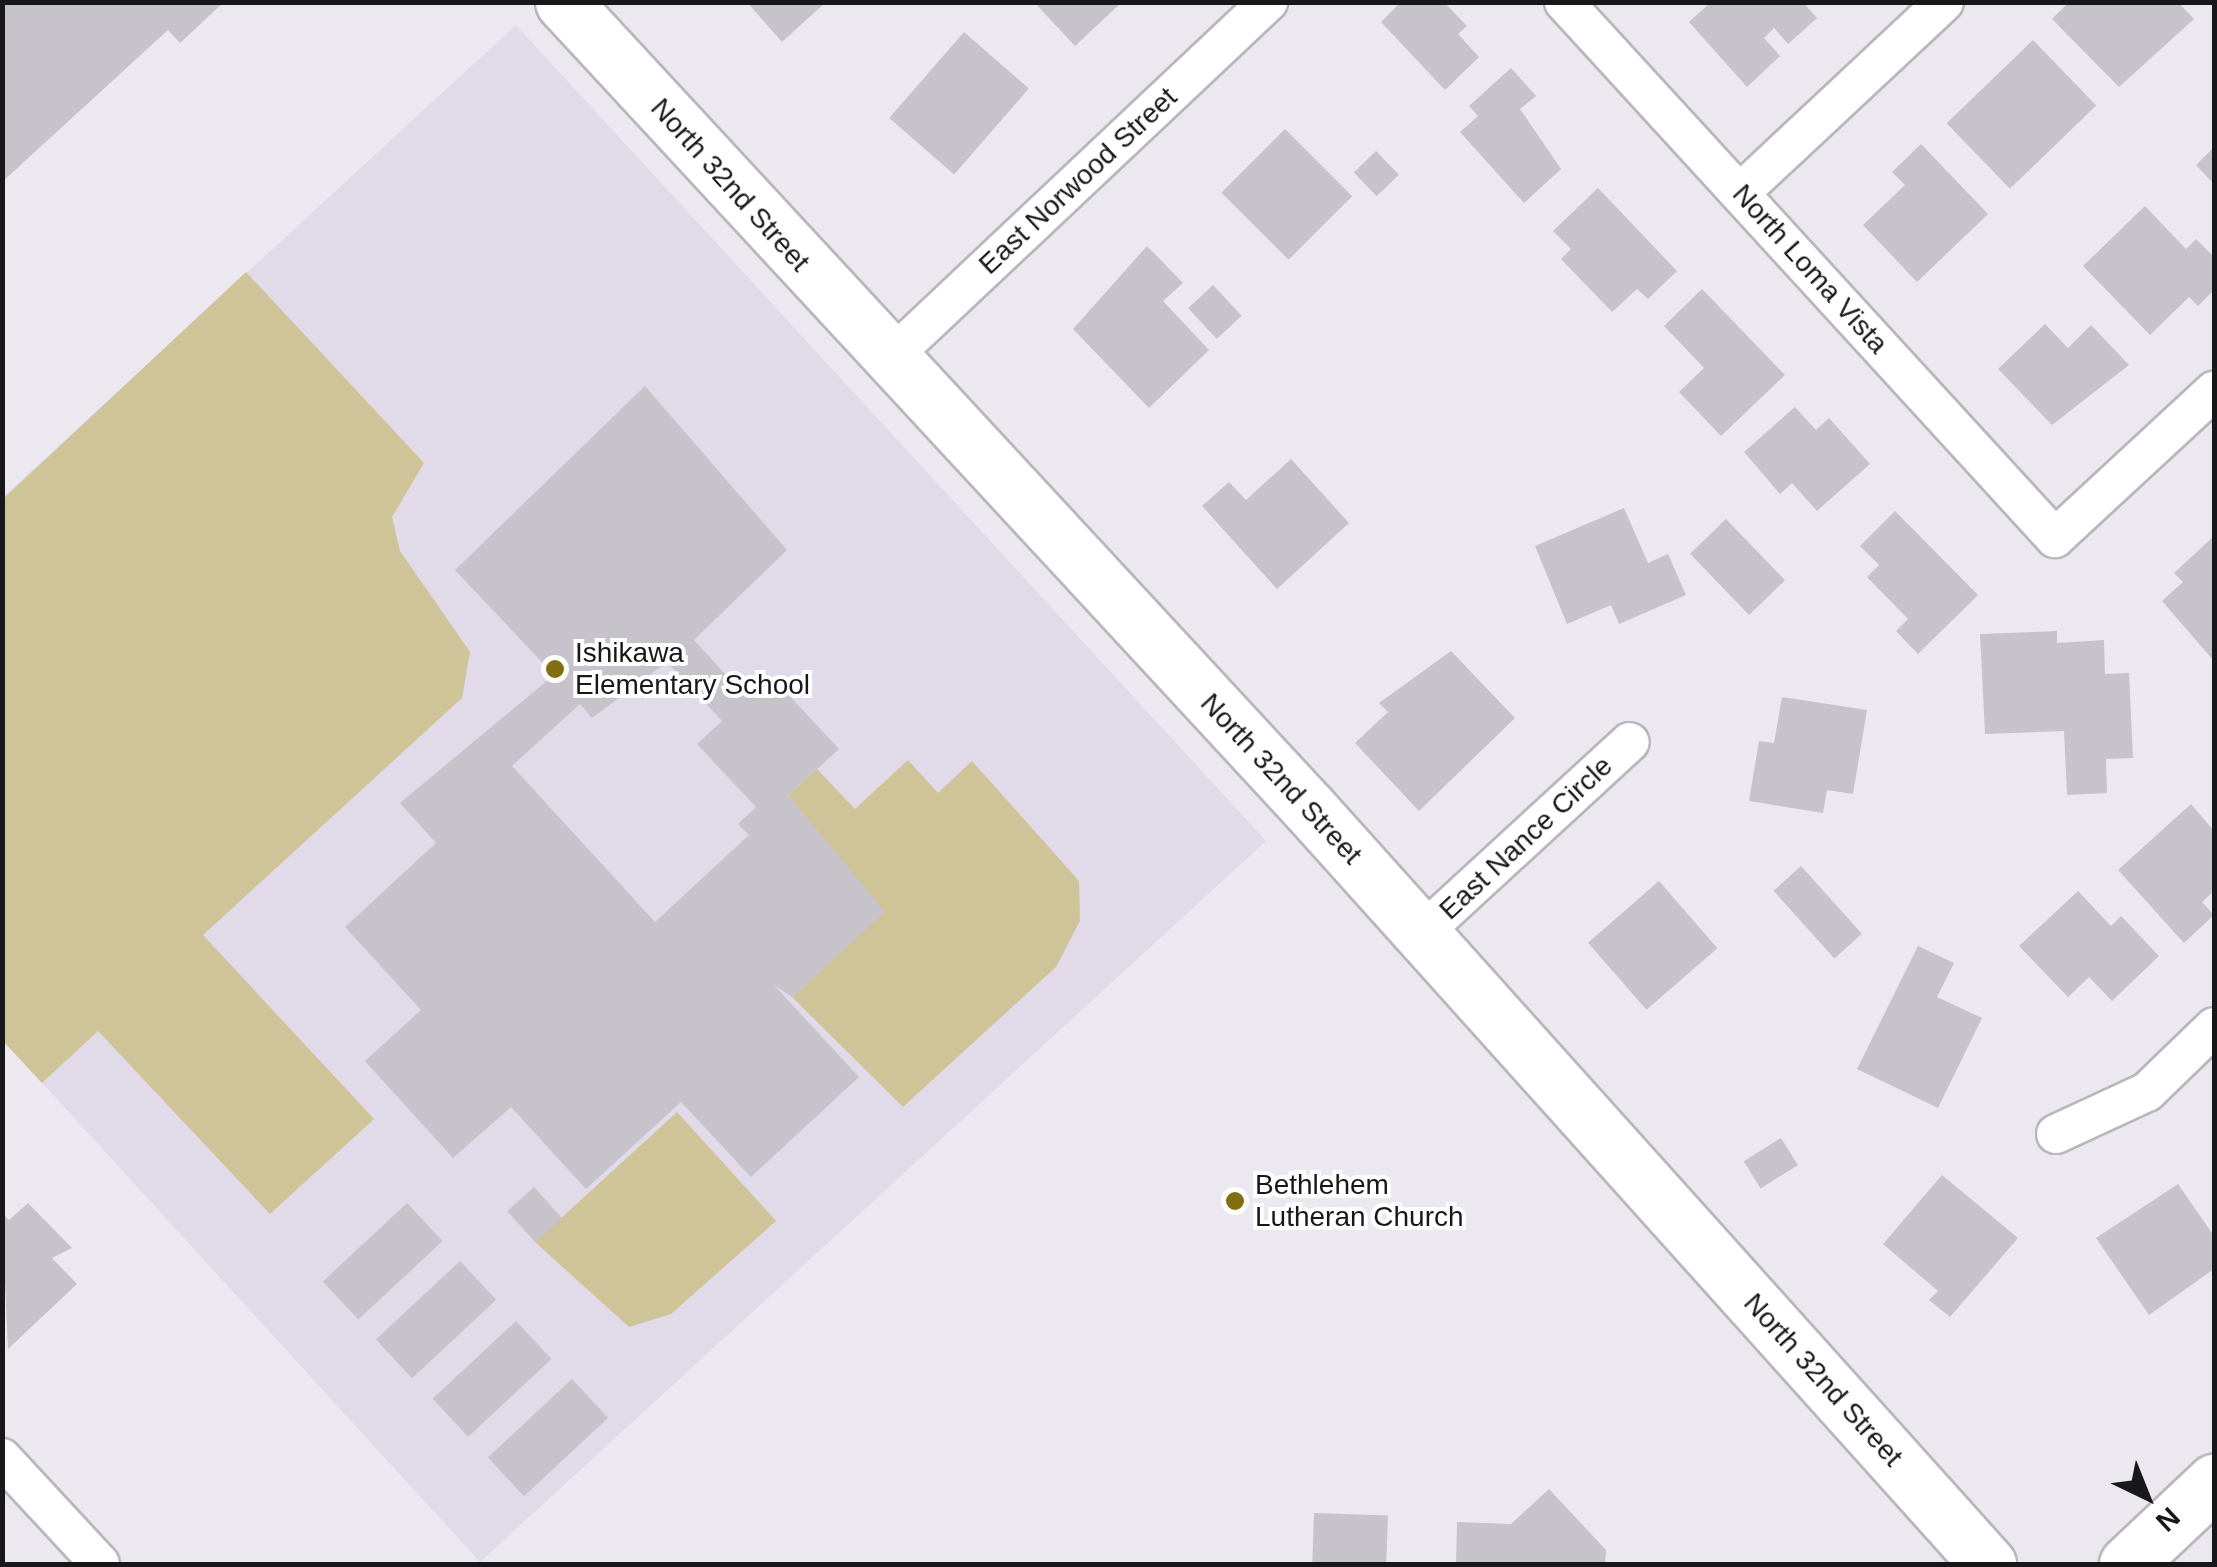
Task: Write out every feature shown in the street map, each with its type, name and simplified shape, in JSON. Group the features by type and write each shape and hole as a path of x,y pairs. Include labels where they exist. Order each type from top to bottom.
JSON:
{"street":[{"name":"North 32nd Street","path":"563,2 888,359 1422,933 1988,1564"},
{"name":"East Norwood Street","path":"888,359 1268,2"},
{"name":"North Loma Vista","path":"1564,2 2055,538 2214,391"},
{"path":"1741,192 1944,2"},
{"name":"East Nance Circle","path":"1422,933 1630,742"},
{"path":"2056,1134 2147,1092 2214,1027"},
{"path":"2,1458 100,1564"},
{"path":"2127,1564 2214,1482"}],"shaded area":[{"name":"Ishikawa Elementary School","path":"516,25 1266,841 480,1562 3,1040 3,497"},
{"path":"246,272 424,463 392,517 400,551 470,652 462,698 203,935 374,1119 270,1214 98,1031 42,1083 2,1040 3,499"},
{"path":"908,760 938,793 972,761 1079,881 1080,921 1056,967 903,1107 792,997 884,912 788,795 817,769 855,809"},
{"path":"677,1112 776,1221 671,1314 629,1327 535,1242"}],"building":[{"path":"2,2 224,2 180,43 168,30 2,182"},
{"path":"747,2 826,2 782,42"},
{"path":"1034,2 1122,2 1075,46"},
{"path":"1401,2 1444,2 1467,26 1458,34 1479,57 1445,90 1381,22"},
{"path":"1711,2 1803,2 1817,18 1788,44 1774,28 1764,38 1780,56 1747,87 1689,22"},
{"path":"2069,2 2178,2 2194,19 2119,87 2052,19"},
{"path":"964,32 1029,88 954,174 889,118"},
{"path":"2033,40 2096,105 2010,189 1947,123"},
{"path":"1511,68 1536,96 1520,109 1561,169 1524,203 1460,132 1478,116 1469,106"},
{"path":"1285,129 1352,196 1289,260 1221,193"},
{"path":"1921,144 1988,214 1917,282 1863,225 1905,185 1892,172"},
{"path":"2214,147 2214,184 2196,165"},
{"path":"1376,151 1399,175 1377,196 1354,173"},
{"path":"1598,188 1677,271 1648,299 1637,289 1612,312 1561,259 1571,249 1553,231"},
{"path":"2145,206 2186,249 2196,239 2214,257 2214,290 2198,306 2189,297 2150,335 2083,266"},
{"path":"1147,246 1183,283 1163,301 1209,350 1149,408 1073,329"},
{"path":"1213,285 1242,316 1217,339 1188,308"},
{"path":"1702,289 1785,375 1721,436 1679,392 1704,368 1664,326"},
{"path":"2045,324 2068,348 2091,325 2129,365 2052,425 1998,369"},
{"path":"645,386 787,550 694,640 747,698 771,676 839,749 788,795 885,912 792,997 774,985 859,1077 751,1177 681,1102 586,1189 511,1107 453,1158 365,1061 421,1010 345,927 436,843 400,803 554,675 455,570","holes":["667,662 722,721 697,744 756,807 738,824 749,835 655,922 512,766 580,704 592,718"]},
{"path":"1795,407 1816,430 1829,418 1870,464 1817,511 1792,483 1780,494 1744,452"},
{"path":"1291,459 1349,523 1277,589 1202,506 1229,482 1246,500"},
{"path":"1624,508 1648,563 1668,554 1686,595 1619,624 1611,605 1567,624 1535,546"},
{"path":"1895,511 1978,595 1918,654 1896,631 1908,619 1867,577 1879,565 1860,546"},
{"path":"1726,519 1785,580 1749,615 1690,554"},
{"path":"2214,536 2214,661 2162,601 2183,582 2174,573"},
{"path":"2057,631 2057,643 2104,640 2105,674 2129,673 2133,758 2106,759 2107,793 2067,795 2064,731 1985,734 1980,634"},
{"path":"1451,651 1515,718 1419,811 1355,743 1388,712 1379,703"},
{"path":"1782,697 1867,710 1853,794 1827,790 1823,813 1749,801 1759,741 1774,743"},
{"path":"2191,804 2214,831 2214,891 2202,902 2214,915 2184,943 2118,870"},
{"path":"1801,866 1862,934 1834,958 1774,891"},
{"path":"1659,881 1717,948 1646,1010 1588,943"},
{"path":"2078,891 2111,926 2121,916 2159,956 2112,1001 2089,977 2068,997 2019,946"},
{"path":"1918,946 1954,963 1937,997 1982,1018 1938,1108 1857,1069"},
{"path":"1781,1138 1798,1165 1761,1188 1744,1161"},
{"path":"1942,1175 2018,1238 1950,1317 1929,1300 1938,1291 1883,1244"},
{"path":"2178,1184 2214,1236 2214,1269 2149,1315 2096,1238"},
{"path":"534,1187 562,1218 535,1242 507,1211"},
{"path":"28,1203 72,1248 52,1258 77,1284 8,1349 2,1214 9,1220"},
{"path":"407,1203 442,1241 358,1319 323,1281"},
{"path":"460,1261 496,1300 412,1378 376,1339"},
{"path":"516,1321 551,1359 468,1437 433,1399"},
{"path":"572,1379 608,1418 524,1496 488,1457"},
{"path":"1549,1489 1606,1550 1605,1564 1456,1564 1457,1522 1511,1524"},
{"path":"1314,1513 1388,1516 1386,1564 1312,1564"}],"place":[{"name":"Ishikawa Elementary School","path":"555,669"},
{"name":"Bethlehem Lutheran Church","path":"1235,1201"}]}
